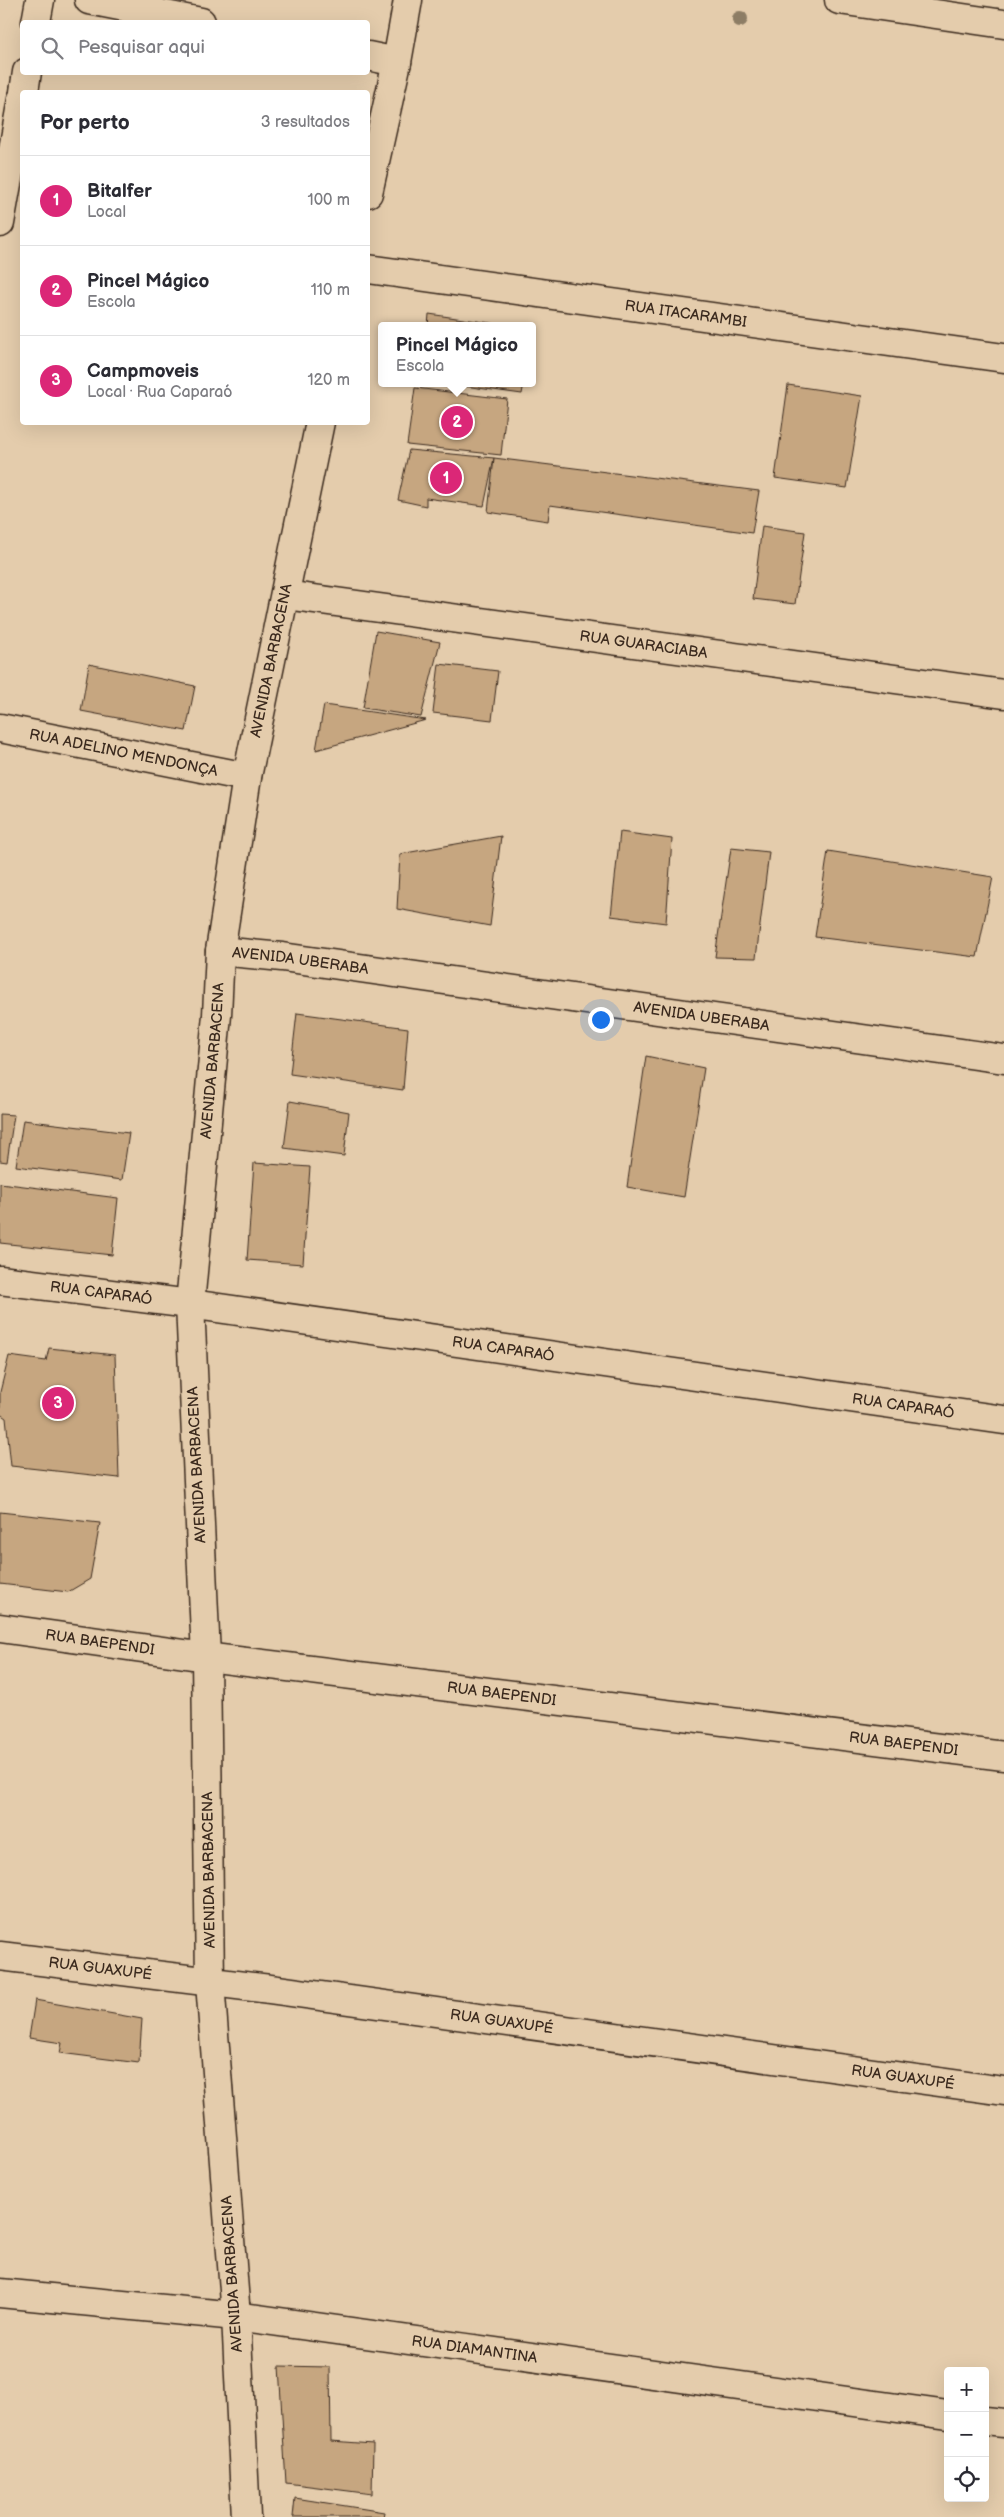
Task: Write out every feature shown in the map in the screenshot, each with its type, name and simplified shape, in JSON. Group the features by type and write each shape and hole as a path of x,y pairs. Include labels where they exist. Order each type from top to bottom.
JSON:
{"street":[{"path":"36,20 40,0"},
{"path":"88,0 191,20"},
{"path":"370,184 397,62 408,0"},
{"path":"839,0 1004,24"},
{"path":"370,56 397,62"},
{"path":"24,90 27,75"},
{"path":"0,223 20,110"},
{"name":"RUA ITACARAMBI","path":"370,269 1004,358"},
{"name":"AVENIDA BARBACENA","path":"246,2517 236,2316 210,1983 206,1656 190,1304 220,951 247,777 286,595 319,425"},
{"name":"RUA GUARACIABA","path":"286,595 1004,694"},
{"name":"RUA ADELINO MENDONÇA","path":"0,728 247,777"},
{"name":"AVENIDA UBERABA","path":"220,951 292,959 1004,1059"},
{"name":"RUA CAPARAÓ","path":"0,1280 190,1304 1004,1420"},
{"name":"RUA BAEPENDI","path":"0,1628 206,1656 1004,1756"},
{"name":"RUA GUAXUPÉ","path":"0,1956 270,1989 1004,2091"},
{"name":"RUA DIAMANTINA","path":"0,2293 236,2316 944,2414"},
{"path":"989,2421 1004,2423"}],"building":[{"path":"429,314 484,322 428,322"},
{"path":"788,385 862,396 847,488 775,478"},
{"path":"471,387 523,387 522,394"},
{"path":"415,388 507,399 501,455 407,445"},
{"path":"409,450 494,458 484,506 426,498 426,506 398,500"},
{"path":"494,458 759,491 752,533 550,505 548,521 488,512"},
{"path":"762,526 805,532 795,604 753,599"},
{"path":"376,631 440,642 421,717 363,708"},
{"path":"89,664 195,686 186,731 81,711"},
{"path":"439,664 498,671 492,720 433,713"},
{"path":"324,705 426,720 316,750"},
{"path":"620,832 672,839 666,923 611,916"},
{"path":"501,836 490,926 397,909 400,854"},
{"path":"731,848 769,852 756,958 715,957"},
{"path":"828,851 993,877 977,957 815,937"},
{"path":"297,1013 408,1028 403,1090 290,1074"},
{"path":"646,1056 704,1068 684,1197 627,1187"},
{"path":"290,1101 349,1112 344,1156 284,1148"},
{"path":"0,1114 14,1115 7,1162 0,1161"},
{"path":"23,1120 129,1133 122,1180 16,1166"},
{"path":"254,1163 310,1167 303,1264 247,1260"},
{"path":"0,1183 118,1198 112,1255 0,1243"},
{"path":"49,1348 115,1355 119,1478 11,1466 6,1418 0,1414 0,1392 9,1356 46,1361"},
{"path":"0,1512 100,1523 90,1579 68,1592 0,1584"},
{"path":"35,2000 142,2019 139,2063 60,2053 62,2043 29,2038"},
{"path":"279,2366 330,2367 331,2441 373,2444 372,2494 286,2483"},
{"path":"295,2498 384,2512 383,2517 293,2517"}],"place":[{"name":"Pincel Mágico","path":"457,422"},
{"name":"Bitalfer","path":"446,478"},
{"name":"Campmoveis","path":"58,1403"}]}
